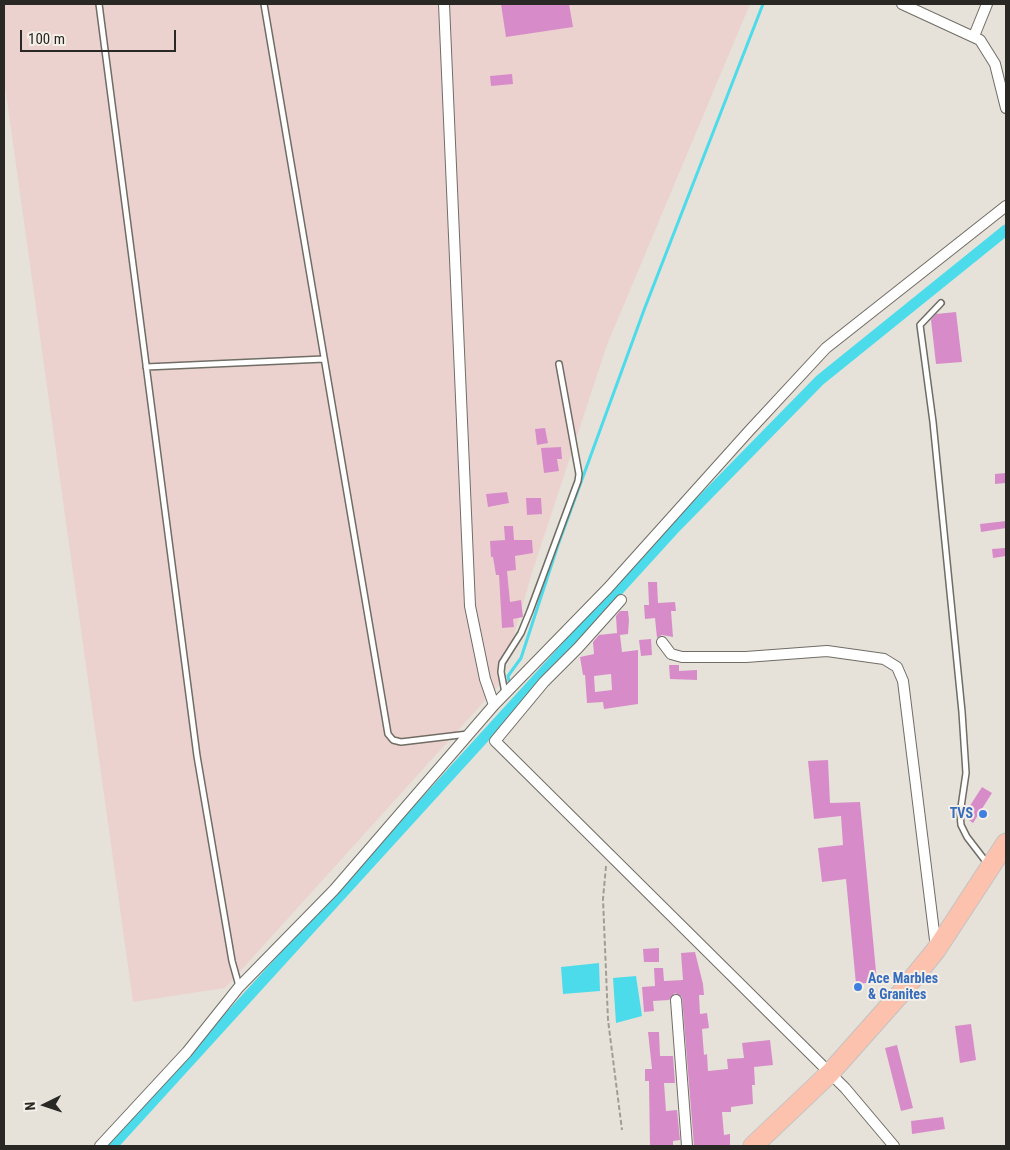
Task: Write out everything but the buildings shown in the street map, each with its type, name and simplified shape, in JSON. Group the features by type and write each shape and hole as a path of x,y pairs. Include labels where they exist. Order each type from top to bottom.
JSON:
{"highway":[{"path":"753,1146 830,1073 901,993 936,950 1006,843"}],"street":[{"path":"444,4 470,598 474,630 485,679 494,705"},
{"path":"902,4 974,36 988,50 995,64 1006,108"},
{"path":"974,36 987,4"},
{"path":"100,1146 186,1052 239,987 334,890 471,734 494,705 608,588 748,431 826,348 1006,206"},
{"path":"621,600 578,648 544,682 496,737 495,741 845,1088 894,1146"},
{"path":"662,642 671,654 682,657 746,657 827,651 884,659 897,667 903,681 936,950"},
{"path":"530,668 544,682"},
{"path":"676,1000 687,1146"}],"lane":[{"path":"99,4 197,756 232,961 239,987"},
{"path":"264,4 388,734 393,740 401,742 471,734"},
{"path":"941,303 920,325 933,422 962,712 966,773 960,814 961,825 967,837 991,867"},
{"path":"146,367 324,358"},
{"path":"505,694 501,672 502,663 521,633 578,482 579,474 559,364"}],"path":[{"path":"607,851 603,900 608,1020 622,1130"}],"shaded area":[{"path":"4,4 750,4 607,345 532,573 500,684 225,988 133,1002 4,79"}],"water":[{"path":"599,963 600,991 563,994 561,967"},
{"path":"636,976 642,1016 616,1023 613,978"}],"waterway":[{"path":"509,681 508,676 521,658 558,545 644,310 763,4"},
{"path":"112,1146 673,530 820,380 1006,230"}],"place":[{"name":"TVS","path":"983,814"},
{"name":"Ace Marbles & Granites","path":"858,987"}]}
